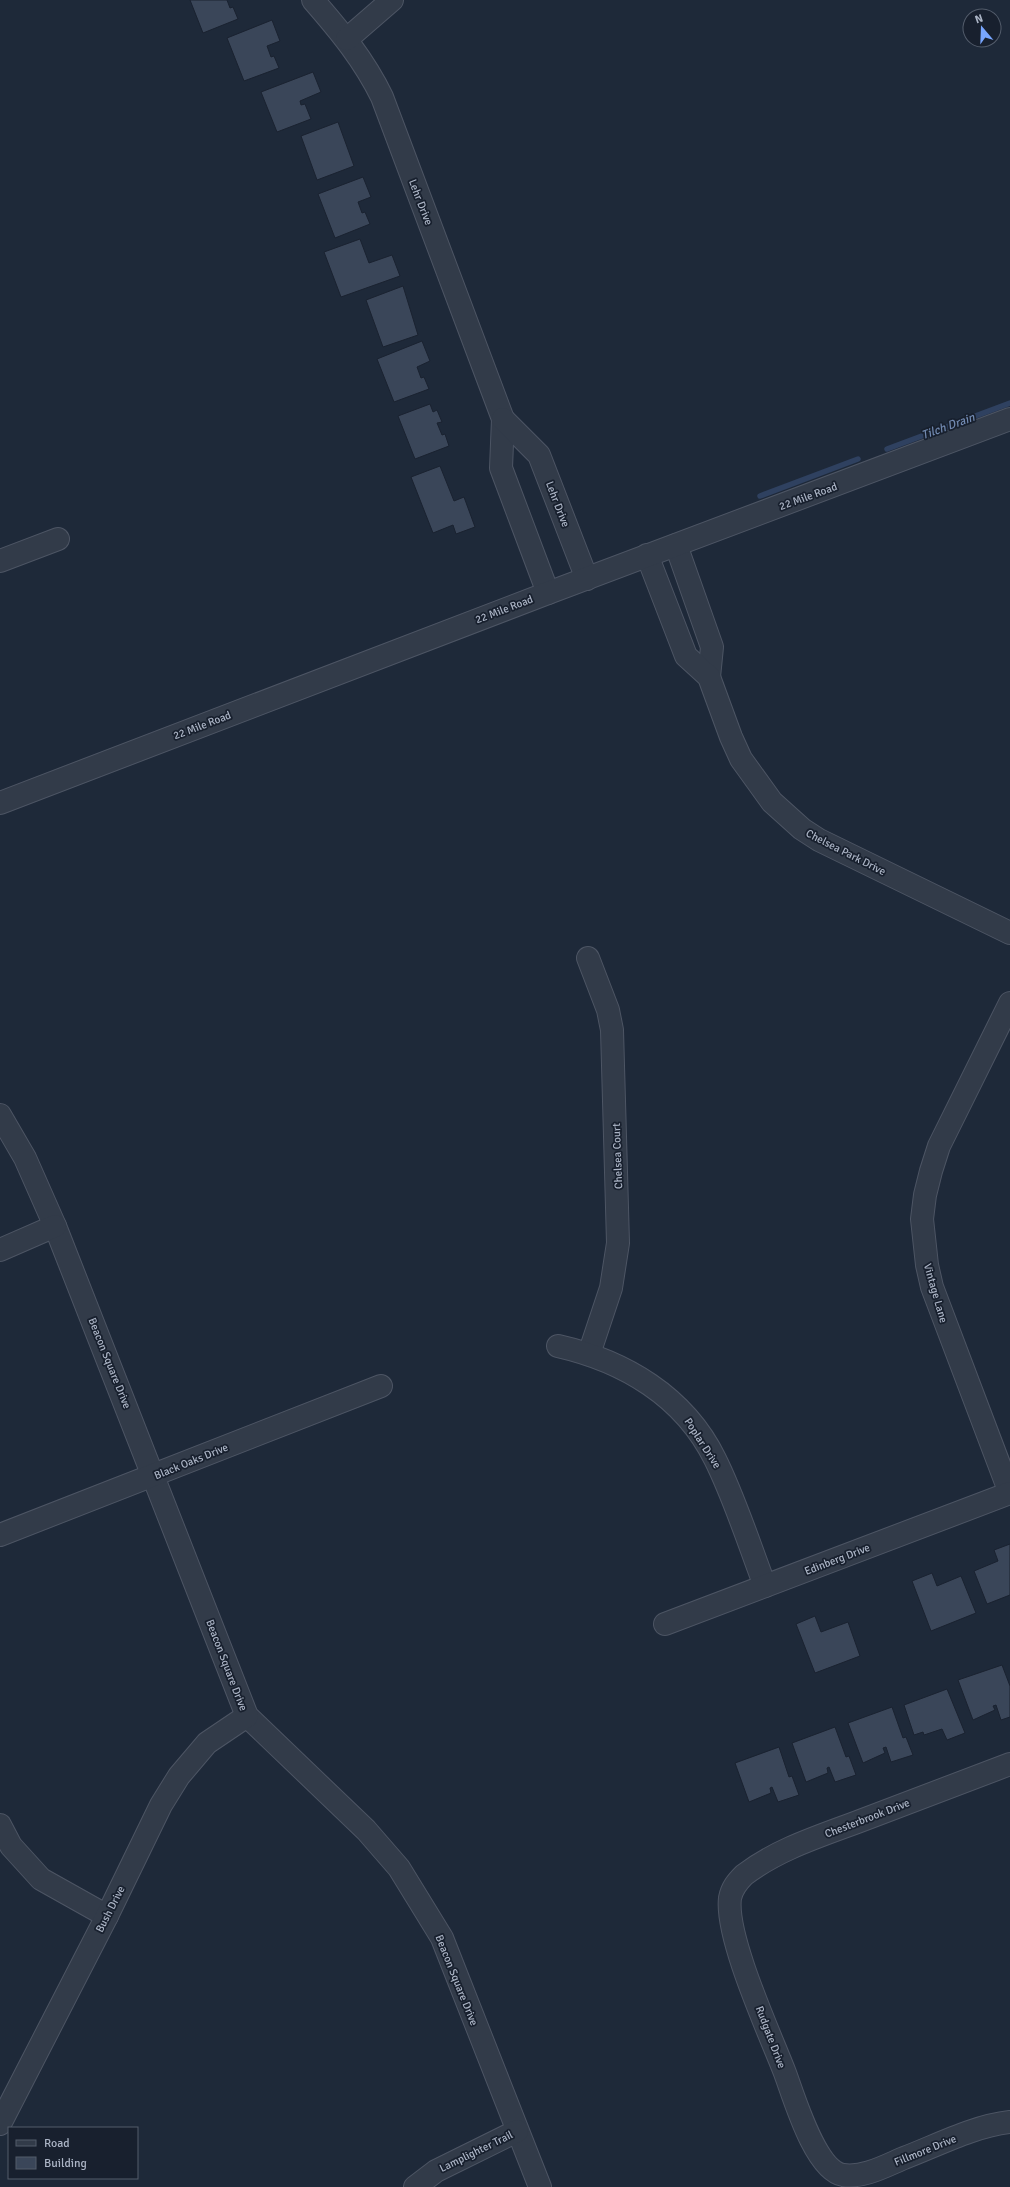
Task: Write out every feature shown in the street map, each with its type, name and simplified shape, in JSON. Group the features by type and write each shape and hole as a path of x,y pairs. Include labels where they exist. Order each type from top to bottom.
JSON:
{"street":[{"name":"Lehr Drive","path":"313,0 347,39 372,76 382,97 503,419 501,468 548,593"},
{"path":"347,39 392,0"},
{"name":"Lehr Drive","path":"503,419 538,455 587,578"},
{"name":"22 Mile Road","path":"0,803 587,578 1010,419"},
{"path":"0,561 58,539"},
{"name":"Chelsea Park Drive","path":"676,545 712,647 708,677"},
{"name":"Chelsea Park Drive","path":"648,555 686,656 708,677 741,759 772,802 787,817 819,840 1010,934"},
{"name":"Chelsea Court","path":"588,958 608,1010 612,1030 619,1215 616,1268 611,1288 589,1354"},
{"name":"Vintage Lane","path":"1010,1003 939,1146 925,1195 922,1219 926,1265 932,1287 1010,1493"},
{"name":"Beacon Square Drive","path":"0,1115 25,1158 55,1226 247,1716 366,1830 399,1868 442,1938 540,2187"},
{"path":"0,1250 55,1226"},
{"name":"Poplar Drive","path":"558,1346 589,1354 632,1373 652,1385 670,1400 690,1421 715,1458 765,1586"},
{"name":"Black Oaks Drive","path":"0,1535 382,1386"},
{"name":"Edinberg Drive","path":"665,1624 1010,1493"},
{"name":"Bush Drive","path":"0,2124 107,1916 161,1805 179,1776 207,1743 247,1716"},
{"name":"Chesterbrook Drive","path":"733,1887 744,1876 766,1861 795,1846 1010,1764"},
{"path":"0,1825 10,1846 41,1879 107,1916"},
{"name":"Rudgate Drive","path":"733,1887 730,1900 731,1915 744,1966 811,2137 829,2167 840,2174"},
{"name":"Fillmore Drive","path":"840,2174 854,2176 868,2173 950,2139 1010,2122"},
{"name":"Lamplighter Trail","path":"416,2187 436,2171 517,2131"}],"building":[{"path":"190,0 227,0 230,8 233,7 238,19 203,33"},
{"path":"272,20 280,41 267,46 271,57 274,56 279,68 244,81 227,38"},
{"path":"313,72 321,92 300,101 301,105 305,104 311,119 277,132 261,92"},
{"path":"338,122 354,166 317,180 301,136"},
{"path":"363,177 371,197 358,202 362,213 365,212 370,224 335,238 318,194"},
{"path":"360,239 369,263 392,255 400,276 341,297 324,252"},
{"path":"403,286 418,335 383,347 366,300"},
{"path":"422,341 430,361 417,367 421,378 424,377 429,389 394,402 377,359"},
{"path":"430,404 433,412 437,410 442,422 437,423 442,435 445,434 449,446 415,459 398,416"},
{"path":"440,466 454,501 464,497 475,527 456,534 453,525 433,533 411,477"},
{"path":"1010,1544 1010,1595 987,1604 974,1571 998,1561 994,1550"},
{"path":"932,1573 937,1586 961,1576 976,1613 931,1631 912,1581"},
{"path":"815,1616 821,1632 848,1622 860,1656 815,1673 796,1624"},
{"path":"1002,1665 1010,1686 1010,1717 1001,1720 996,1705 993,1706 995,1710 973,1720 958,1680"},
{"path":"947,1689 965,1733 947,1740 942,1729 924,1735 923,1732 914,1735 904,1705"},
{"path":"892,1707 903,1738 906,1737 913,1755 891,1762 886,1747 883,1748 885,1753 863,1763 848,1723"},
{"path":"835,1727 846,1757 849,1756 856,1775 835,1782 829,1767 827,1768 828,1773 806,1782 792,1743"},
{"path":"779,1747 789,1777 792,1776 799,1795 778,1802 772,1787 770,1788 771,1793 749,1802 735,1763"}],"waterway":[{"name":"Tilch Drain","path":"887,449 1010,403"},
{"name":"Tilch Drain","path":"760,496 858,459"}]}
